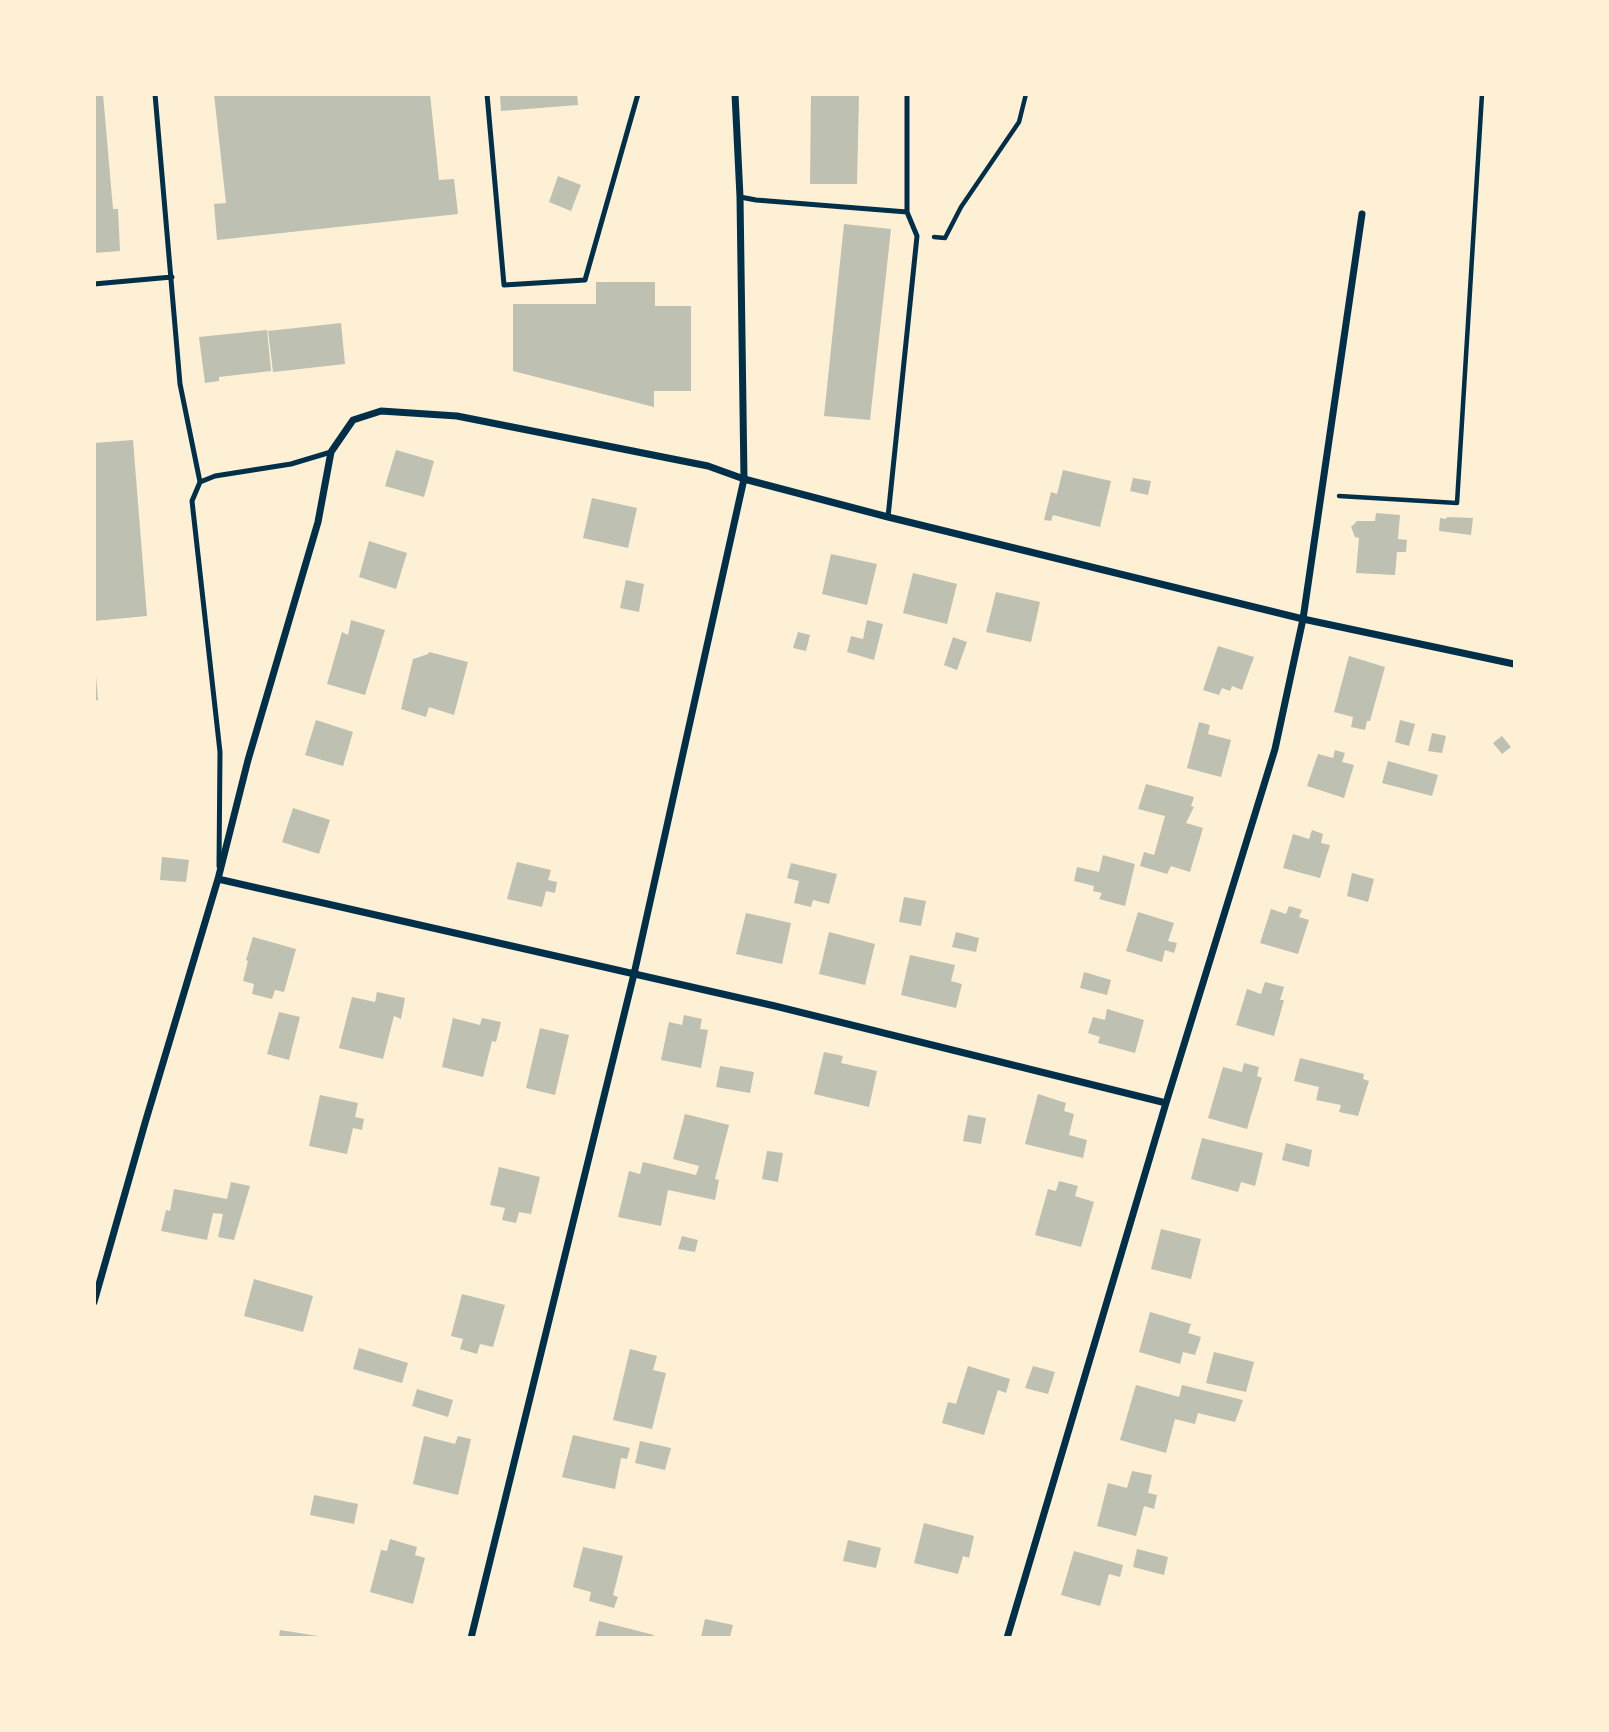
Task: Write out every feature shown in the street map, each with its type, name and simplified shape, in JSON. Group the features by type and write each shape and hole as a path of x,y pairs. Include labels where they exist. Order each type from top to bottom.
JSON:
{"street":[{"path":"471,1637 634,974 744,479 740,197 735,94"},
{"path":"1007,1637 1275,749 1303,619 1362,214"},
{"path":"94,1302 218,879 248,760 318,522 331,452 353,420 381,411 457,416 708,467 888,517 1303,619 1514,664"},
{"path":"218,879 775,1006 1166,1103"}],"lane":[{"path":"155,94 180,384 200,482 192,501 220,752 218,879"},
{"path":"487,94 504,285 584,280 638,94"},
{"path":"888,517 917,236 906,212 907,94"},
{"path":"740,197 906,212"},
{"path":"94,284 172,277"},
{"path":"200,482 215,475 291,464 331,452"}],"path":[{"path":"917,236 946,238 961,207 1018,122 1027,94"},
{"path":"1321,495 1457,503 1482,94"}],"building":[{"path":"94,94 103,94 113,209 118,209 120,251 94,253"},
{"path":"214,94 430,94 439,180 454,179 458,214 217,240 214,204 226,203"},
{"path":"500,94 577,94 578,105 501,111"},
{"path":"811,94 859,94 857,184 810,184"},
{"path":"558,176 581,185 571,211 549,202"},
{"path":"844,224 891,229 870,420 824,416"},
{"path":"596,282 655,282 655,306 691,306 691,391 654,391 654,407 513,371 513,304 596,304"},
{"path":"341,323 345,364 273,372 268,331"},
{"path":"267,330 271,371 219,377 219,381 205,383 199,337"},
{"path":"133,440 147,616 94,621 94,443"},
{"path":"396,450 434,461 424,497 385,486"},
{"path":"1063,470 1111,481 1100,527 1053,515 1051,521 1044,520 1051,492 1057,494"},
{"path":"1133,478 1151,481 1148,495 1130,491"},
{"path":"592,498 637,508 628,548 583,538"},
{"path":"1376,513 1400,515 1398,539 1407,540 1406,552 1397,552 1395,575 1356,573 1359,538 1355,537 1351,527 1357,521 1375,521"},
{"path":"1440,518 1473,518 1471,535 1439,531"},
{"path":"369,541 407,553 396,589 359,577"},
{"path":"831,554 877,564 867,605 822,594"},
{"path":"913,573 957,584 947,624 903,613"},
{"path":"626,580 644,584 639,612 620,608"},
{"path":"996,592 1040,602 1031,642 986,632"},
{"path":"351,620 385,630 365,695 327,684 342,632 348,635"},
{"path":"867,620 883,624 874,660 847,652 851,636 863,639"},
{"path":"798,632 810,635 806,651 793,648"},
{"path":"953,637 967,642 957,670 944,665"},
{"path":"1218,646 1254,657 1242,690 1232,686 1230,691 1222,688 1219,695 1203,690"},
{"path":"429,652 468,662 454,715 429,707 426,717 401,709 413,659"},
{"path":"1349,656 1385,667 1365,730 1351,727 1353,717 1334,712"},
{"path":"94,676 98,700 94,701"},
{"path":"316,720 353,732 343,766 305,755"},
{"path":"1400,720 1415,724 1409,746 1395,742"},
{"path":"1199,722 1210,725 1208,734 1231,740 1221,777 1187,768"},
{"path":"1432,733 1446,736 1442,753 1428,751"},
{"path":"1502,736 1511,747 1502,754 1493,743"},
{"path":"1335,750 1345,753 1342,762 1354,765 1344,798 1307,786 1318,754 1333,758"},
{"path":"1388,761 1438,775 1432,796 1382,783"},
{"path":"1146,784 1194,797 1191,806 1194,807 1186,823 1203,828 1190,872 1171,866 1167,874 1140,866 1144,852 1154,855 1165,816 1138,809"},
{"path":"293,808 330,820 319,854 282,842"},
{"path":"1312,830 1323,834 1321,843 1330,845 1320,878 1283,868 1293,834 1309,839"},
{"path":"1103,855 1135,864 1125,906 1099,899 1102,893 1093,891 1094,886 1074,881 1077,867 1099,872"},
{"path":"162,857 189,860 186,882 160,880"},
{"path":"517,862 551,870 548,880 557,882 555,893 546,891 542,907 507,899"},
{"path":"791,863 837,874 829,904 813,900 811,907 794,903 799,881 787,878"},
{"path":"1352,873 1374,879 1368,902 1347,896"},
{"path":"904,897 926,901 921,926 899,922"},
{"path":"1289,906 1302,910 1299,917 1309,920 1298,954 1260,943 1271,909 1286,914"},
{"path":"1138,912 1174,923 1168,941 1177,943 1174,953 1165,950 1162,962 1126,951"},
{"path":"746,913 791,923 782,964 736,954"},
{"path":"829,932 875,944 865,985 819,974"},
{"path":"956,932 979,938 976,952 952,947"},
{"path":"253,937 296,949 284,992 275,990 272,999 252,994 254,984 243,981"},
{"path":"910,955 955,965 951,981 962,984 956,1008 901,995"},
{"path":"1084,972 1111,980 1107,995 1080,988"},
{"path":"1265,982 1284,987 1280,1000 1284,1000 1274,1036 1236,1025 1247,989 1261,994"},
{"path":"377,992 405,998 401,1019 394,1016 383,1059 339,1048 352,997 375,1002"},
{"path":"1107,1009 1144,1020 1135,1053 1098,1043 1100,1037 1088,1033 1093,1017 1105,1020"},
{"path":"279,1012 300,1017 289,1060 267,1054"},
{"path":"684,1015 702,1019 700,1029 708,1030 701,1068 661,1060 669,1022 682,1025"},
{"path":"453,1018 480,1025 482,1018 501,1022 496,1042 492,1041 483,1077 442,1067"},
{"path":"540,1028 569,1035 555,1095 526,1088"},
{"path":"824,1052 843,1056 841,1063 877,1071 869,1107 814,1094"},
{"path":"1300,1058 1364,1074 1363,1079 1369,1081 1358,1116 1339,1112 1341,1105 1316,1100 1319,1087 1294,1081"},
{"path":"1244,1063 1259,1067 1257,1076 1262,1078 1247,1129 1208,1118 1223,1067 1242,1072"},
{"path":"720,1066 754,1072 750,1093 716,1087"},
{"path":"1038,1094 1066,1103 1064,1111 1074,1114 1069,1135 1087,1140 1083,1158 1025,1144"},
{"path":"320,1095 358,1103 355,1117 364,1119 362,1130 353,1128 347,1154 309,1146"},
{"path":"685,1114 729,1125 715,1179 719,1180 715,1200 668,1190 661,1226 618,1217 629,1171 640,1174 643,1162 696,1175 699,1166 673,1159"},
{"path":"968,1115 986,1118 981,1144 963,1141"},
{"path":"1202,1138 1263,1153 1255,1186 1241,1182 1238,1192 1191,1179"},
{"path":"1286,1143 1312,1150 1309,1167 1282,1160"},
{"path":"767,1151 783,1153 778,1182 762,1179"},
{"path":"499,1167 540,1177 531,1214 519,1212 516,1223 502,1220 505,1208 490,1205"},
{"path":"1059,1181 1078,1186 1075,1196 1094,1202 1081,1247 1035,1235 1048,1189 1056,1191"},
{"path":"231,1182 250,1186 234,1240 218,1237 223,1214 213,1213 207,1240 161,1231 166,1210 170,1211 174,1189 227,1199"},
{"path":"1161,1229 1201,1239 1191,1279 1151,1269"},
{"path":"682,1236 698,1240 695,1252 678,1249"},
{"path":"254,1279 313,1296 303,1332 244,1316"},
{"path":"462,1294 505,1305 493,1347 480,1344 477,1354 460,1349 463,1339 451,1336"},
{"path":"1150,1312 1191,1324 1188,1333 1201,1337 1195,1355 1183,1352 1180,1364 1139,1352"},
{"path":"359,1348 408,1363 402,1383 353,1369"},
{"path":"630,1349 657,1356 653,1370 666,1373 652,1429 613,1420"},
{"path":"1214,1352 1254,1362 1246,1392 1206,1383"},
{"path":"968,1366 1010,1379 1006,1393 998,1390 984,1435 942,1423 948,1402 956,1404"},
{"path":"1033,1366 1055,1372 1048,1394 1025,1388"},
{"path":"1136,1385 1179,1397 1182,1385 1243,1400 1235,1422 1198,1413 1195,1424 1175,1419 1166,1453 1120,1440"},
{"path":"417,1389 453,1400 448,1417 412,1406"},
{"path":"573,1435 630,1448 627,1459 621,1458 615,1489 562,1477"},
{"path":"424,1436 455,1444 458,1436 471,1439 458,1495 413,1484"},
{"path":"640,1441 671,1448 665,1470 635,1463"},
{"path":"1132,1471 1152,1475 1148,1493 1157,1495 1154,1509 1144,1506 1136,1536 1097,1526 1108,1483 1127,1488"},
{"path":"314,1495 358,1504 354,1524 310,1515"},
{"path":"924,1523 974,1536 969,1558 963,1556 958,1574 914,1563"},
{"path":"390,1539 417,1547 415,1555 425,1558 413,1604 370,1592 381,1550 387,1551"},
{"path":"848,1540 881,1548 876,1568 843,1561"},
{"path":"583,1547 623,1556 613,1595 618,1597 614,1608 589,1601 591,1592 573,1587"},
{"path":"1137,1549 1168,1557 1164,1575 1133,1567"},
{"path":"1074,1551 1123,1565 1120,1577 1109,1574 1100,1606 1061,1595"},
{"path":"705,1619 733,1625 730,1637 701,1637"},
{"path":"599,1621 654,1635 595,1637"},
{"path":"280,1630 318,1636 318,1637 279,1637"}]}
